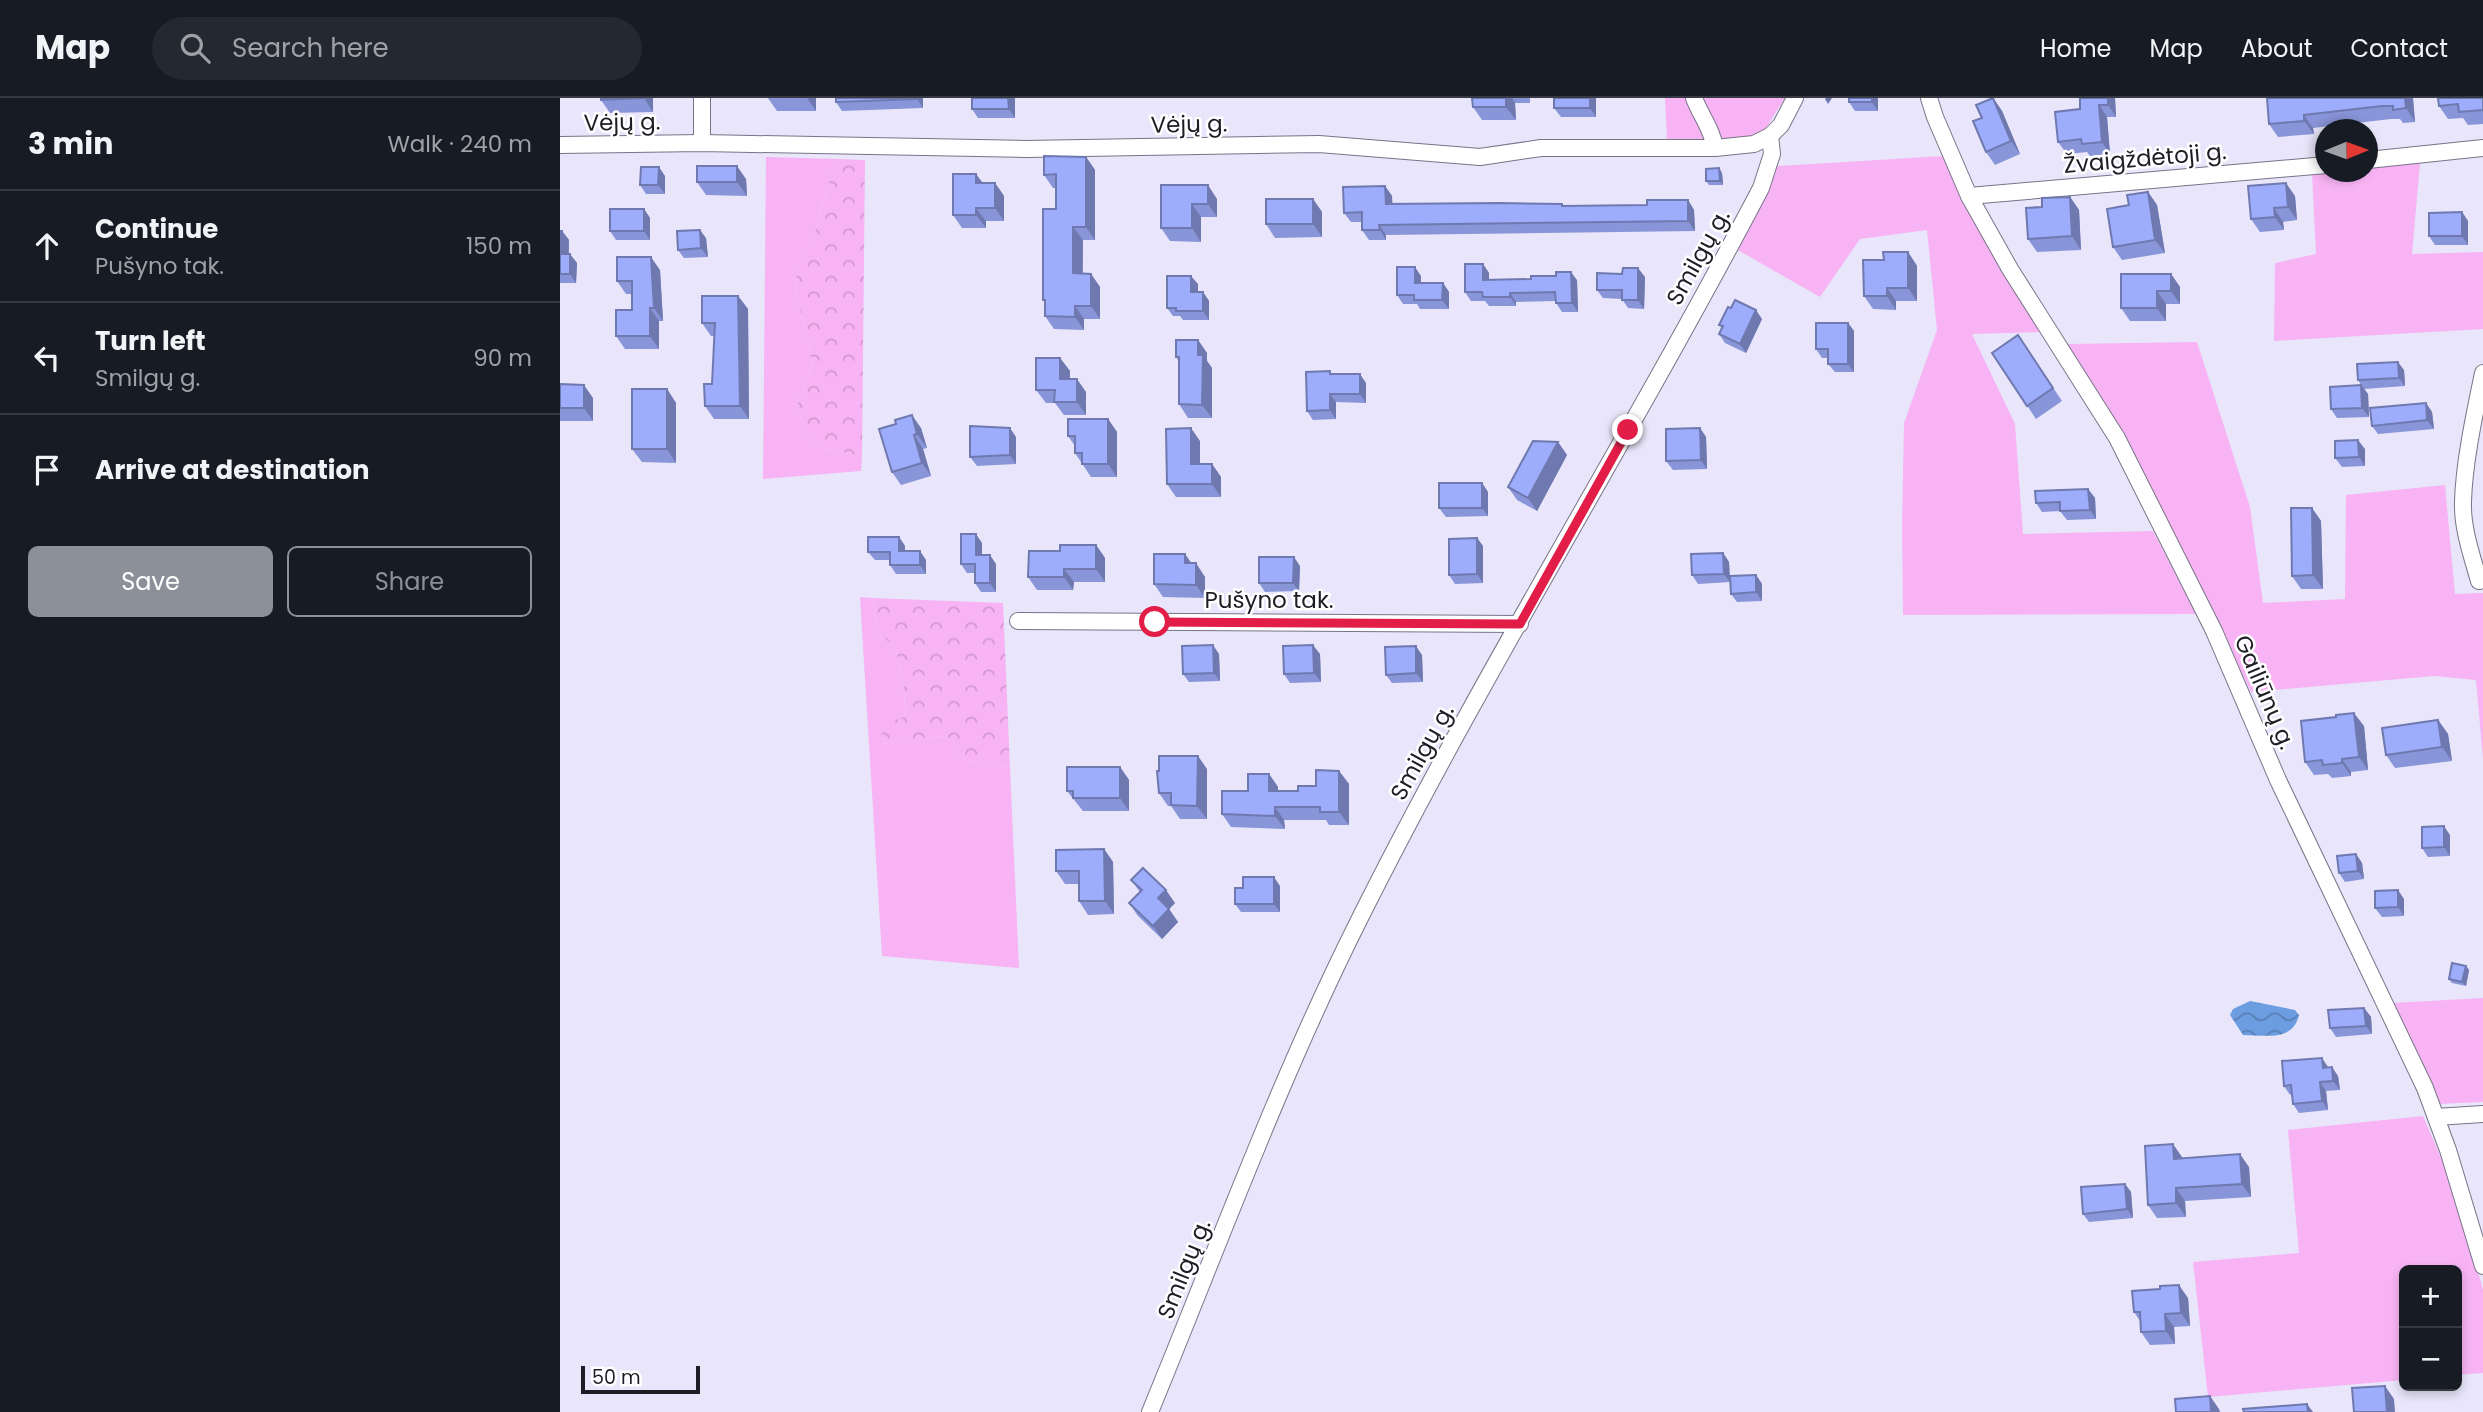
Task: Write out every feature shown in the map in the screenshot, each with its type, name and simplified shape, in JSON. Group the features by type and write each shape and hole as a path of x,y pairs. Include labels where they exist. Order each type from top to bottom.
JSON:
{"street":[{"path":"702,98 702,143"},
{"path":"1694,98 1713,132 1714,148"},
{"path":"1770,136 1781,125 1795,98"},
{"name":"Gailiūnų g.","path":"1929,98 1969,196 2010,269 2117,438 2214,631 2278,780 2425,1088 2483,1266"},
{"name":"Vėjų g.","path":"560,145 702,143 1026,149 1319,144 1480,157 1541,148 1714,148 1754,144 1770,136"},
{"name":"Smilgų g.","path":"1150,1412 1301,1044 1352,933 1407,827 1761,188 1772,154 1770,136"},
{"path":"2378,159 2483,148"},
{"name":"Žvaigždėtoji g.","path":"1969,196 2315,166"},
{"path":"2479,581 2469,545 2462,503 2483,373"},
{"name":"Pušyno tak.","path":"1018,621 1520,624"},
{"path":"2436,1117 2483,1114"}],"green space":[{"path":"1665,98 1785,98 1764,131 1741,141 1667,142"},
{"path":"1944,156 2041,332 1972,334 2015,424 2023,534 2153,531 2196,614 1903,615 1904,423 1937,330 1927,230 1860,239 1820,297 1736,249 1777,166"},
{"path":"766,157 838,159 814,235 796,270 797,299 806,328 812,365 797,406 812,446 862,456 861,471 763,479"},
{"path":"838,159 865,160 862,456 812,446 797,406 812,365 806,328 797,299 796,270 814,235"},
{"path":"2420,163 2412,254 2483,252 2483,329 2274,341 2275,263 2316,254 2312,173 2315,173 2315,182 2378,182 2378,167"},
{"path":"2197,342 2250,507 2263,603 2345,599 2346,495 2445,485 2455,594 2483,593 2483,759 2476,680 2434,676 2251,692 2066,344"},
{"path":"860,597 872,598 879,634 895,647 903,681 906,717 881,744 940,736 952,738 962,759 1010,768 1019,968 882,956"},
{"path":"872,598 1003,603 1010,768 962,759 952,738 940,736 881,744 883,726 906,716 903,681 895,647 879,634"},
{"path":"2483,998 2483,1102 2438,1104 2392,1003"},
{"path":"2423,1116 2457,1195 2483,1290 2483,1373 2462,1375 2462,1265 2399,1265 2399,1380 2208,1397 2193,1262 2299,1253 2288,1130"}],"water":[{"path":"2250,1001 2295,1010 2299,1015 2296,1024 2291,1030 2277,1035 2243,1035 2230,1015 2233,1009"}],"building":[{"path":"601,98 644,98 601,100"},
{"path":"836,98 917,98 917,99 836,102"},
{"path":"972,98 1008,98 1009,109 972,109"},
{"path":"1472,98 1506,98 1506,107 1473,107"},
{"path":"1554,98 1590,98 1590,108 1554,108"},
{"path":"1849,98 1872,98 1872,102 1849,102"},
{"path":"1993,98 2011,141 1986,152 1973,121 1982,118 1976,105"},
{"path":"2080,98 2108,98 2108,105 2099,105 2102,142 2082,144 2081,139 2058,142 2055,112 2080,109"},
{"path":"2267,98 2405,98 2406,108 2393,110 2393,106 2382,106 2304,115 2304,121 2269,124"},
{"path":"2438,98 2483,98 2483,110 2459,112 2458,104 2439,106"},
{"path":"1044,156 1086,157 1086,227 1073,227 1073,273 1091,274 1091,306 1075,306 1075,317 1045,316 1043,209 1056,209 1056,174 1044,175"},
{"path":"697,166 737,166 737,182 697,182"},
{"path":"641,167 659,167 658,185 640,185"},
{"path":"1719,168 1720,181 1706,181 1706,169"},
{"path":"953,174 976,174 976,183 995,183 995,208 976,208 976,215 953,215"},
{"path":"2286,183 2288,207 2274,208 2275,217 2251,219 2248,186"},
{"path":"1161,185 1208,185 1208,204 1192,204 1192,228 1161,228"},
{"path":"1385,186 1386,204 1647,205 1647,200 1688,200 1688,221 1379,225 1380,230 1362,230 1362,212 1344,213 1343,187"},
{"path":"2148,192 2155,240 2113,247 2107,209 2129,205 2127,195"},
{"path":"2070,197 2072,236 2028,239 2026,208 2042,207 2042,198"},
{"path":"1266,199 1313,199 1313,224 1266,224"},
{"path":"610,209 644,209 644,231 610,231"},
{"path":"2462,212 2462,236 2429,236 2429,213"},
{"path":"700,230 701,248 678,250 677,231"},
{"path":"560,231 562,254 570,254 570,274 560,274"},
{"path":"1883,252 1908,252 1908,288 1887,288 1887,296 1864,296 1863,260 1884,260"},
{"path":"617,257 651,257 654,308 650,308 650,336 616,336 616,310 632,310 632,281 617,281"},
{"path":"1465,264 1483,264 1483,280 1531,279 1531,276 1556,276 1556,272 1571,272 1572,303 1556,303 1555,292 1510,293 1510,297 1483,297 1482,292 1465,292"},
{"path":"1397,267 1415,267 1415,283 1443,283 1442,300 1414,300 1414,295 1397,295"},
{"path":"1623,268 1638,268 1638,300 1622,300 1622,290 1597,290 1597,273 1622,274"},
{"path":"2121,274 2171,274 2171,291 2157,291 2157,308 2121,308"},
{"path":"1167,276 1191,276 1191,292 1203,292 1203,311 1176,311 1176,308 1167,308"},
{"path":"702,296 738,296 740,406 705,406 704,384 712,384 715,323 702,323"},
{"path":"1735,300 1756,310 1740,344 1719,334 1723,326 1719,325 1728,307 1731,308"},
{"path":"1816,323 1848,323 1848,364 1828,364 1828,349 1816,349"},
{"path":"2018,335 2053,388 2027,406 1992,353"},
{"path":"1176,340 1198,340 1198,355 1203,355 1202,405 1179,404 1179,357 1176,357"},
{"path":"1036,358 1060,358 1060,379 1077,379 1077,402 1054,402 1055,390 1036,390"},
{"path":"2398,362 2399,378 2358,380 2357,364"},
{"path":"1330,371 1330,374 1360,374 1360,394 1330,394 1330,410 1307,411 1306,372"},
{"path":"560,384 584,385 584,408 560,408"},
{"path":"2361,385 2362,408 2331,409 2330,387"},
{"path":"632,389 667,389 667,449 632,449"},
{"path":"2426,403 2427,420 2372,426 2370,408"},
{"path":"912,415 917,434 914,435 922,463 892,472 879,429"},
{"path":"1068,419 1108,419 1108,464 1082,464 1082,453 1075,453 1075,436 1068,436"},
{"path":"970,426 1010,428 1010,455 970,457"},
{"path":"1191,428 1191,464 1212,464 1212,484 1167,484 1166,429"},
{"path":"1700,428 1701,460 1666,461 1666,429"},
{"path":"2358,440 2359,457 2335,458 2335,441"},
{"path":"1533,441 1558,442 1528,498 1508,487"},
{"path":"1439,483 1482,483 1482,508 1439,508"},
{"path":"2088,489 2090,510 2060,511 2060,502 2036,503 2035,491"},
{"path":"2291,508 2312,508 2313,575 2292,576"},
{"path":"961,534 976,534 976,555 990,555 990,583 975,583 975,564 961,564"},
{"path":"868,537 899,537 899,551 920,551 920,565 890,565 890,552 868,552"},
{"path":"1477,538 1477,574 1449,575 1449,539"},
{"path":"1060,545 1096,545 1096,569 1064,569 1064,577 1028,577 1029,551 1060,551"},
{"path":"1723,553 1724,574 1692,575 1691,554"},
{"path":"1154,554 1185,554 1185,563 1196,563 1196,585 1154,584"},
{"path":"1259,557 1294,557 1293,583 1259,583"},
{"path":"1756,575 1756,592 1731,594 1730,576"},
{"path":"1213,645 1214,673 1183,674 1182,646"},
{"path":"1313,645 1314,673 1284,674 1283,646"},
{"path":"1416,646 1416,673 1386,675 1385,647"},
{"path":"2354,713 2359,757 2342,759 2342,763 2323,765 2322,760 2305,762 2301,721"},
{"path":"2438,720 2442,747 2386,755 2382,728"},
{"path":"1159,756 1198,756 1197,806 1171,805 1171,793 1159,793"},
{"path":"1067,767 1120,767 1120,798 1073,798 1073,791 1067,791"},
{"path":"1316,770 1339,771 1339,812 1320,812 1320,807 1275,807 1275,816 1222,814 1222,791 1248,791 1248,774 1269,774 1269,791 1298,791 1298,786 1316,786"},
{"path":"2444,826 2444,847 2422,848 2422,827"},
{"path":"1104,849 1105,901 1079,901 1079,871 1056,871 1056,850"},
{"path":"2356,854 2358,871 2339,873 2337,856"},
{"path":"1143,868 1166,890 1158,898 1169,909 1153,926 1129,903 1142,890 1131,880"},
{"path":"1243,877 1274,877 1274,904 1235,904 1235,888 1243,888"},
{"path":"2398,890 2398,907 2375,908 2375,891"},
{"path":"2452,963 2466,966 2462,982 2449,979"},
{"path":"2364,1008 2366,1026 2330,1028 2328,1010"},
{"path":"2322,1058 2323,1068 2332,1067 2333,1081 2320,1082 2322,1101 2293,1104 2291,1085 2284,1086 2282,1061"},
{"path":"2173,1144 2174,1159 2240,1154 2242,1184 2176,1188 2176,1203 2148,1205 2145,1146"},
{"path":"2125,1184 2127,1209 2083,1214 2081,1187"},
{"path":"2179,1285 2181,1313 2165,1314 2166,1331 2141,1332 2140,1312 2134,1312 2132,1291"},
{"path":"2385,1386 2387,1412 2354,1412 2352,1388"},
{"path":"2210,1396 2211,1412 2176,1412 2175,1399"},
{"path":"2307,1404 2308,1412 2244,1412 2243,1409"}],"route":[{"path":"1155,622 1520,624 1628,430"}]}
